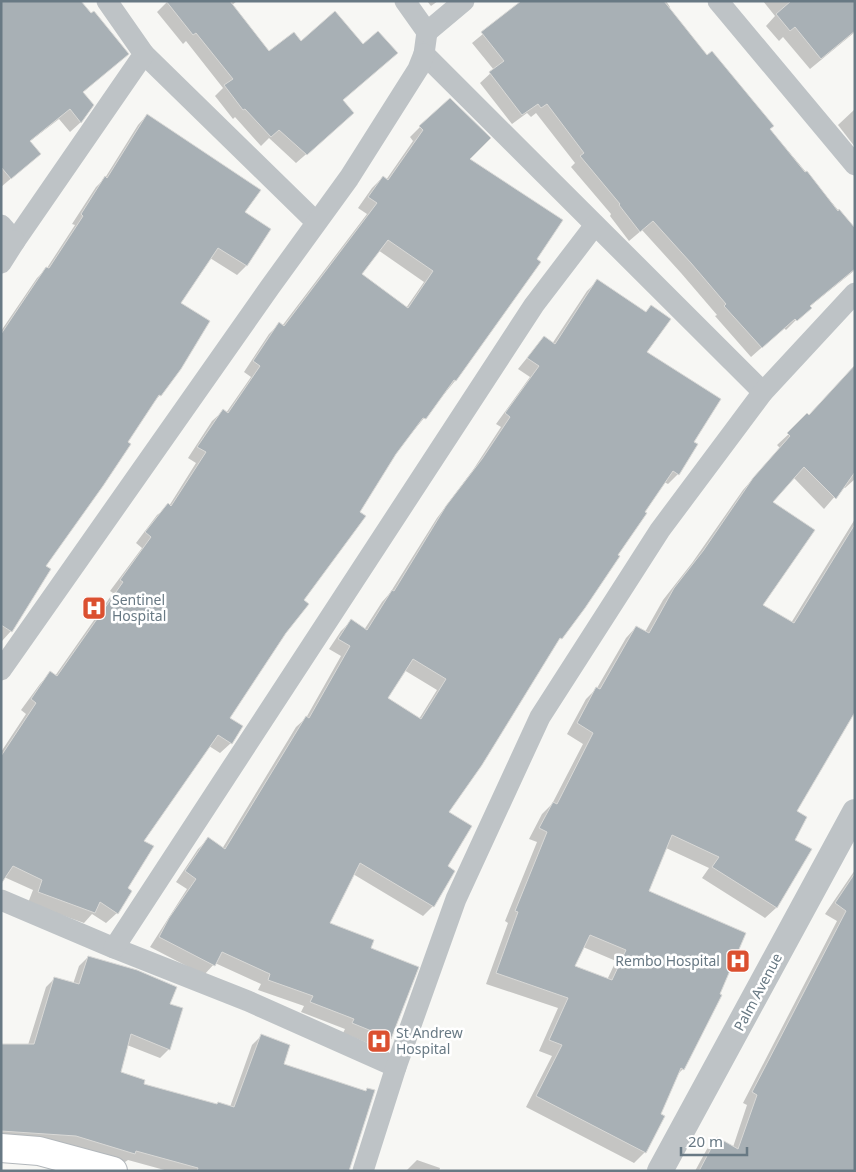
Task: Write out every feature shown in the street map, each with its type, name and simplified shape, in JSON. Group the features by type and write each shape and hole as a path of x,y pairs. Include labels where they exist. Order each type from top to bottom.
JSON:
{"main road":[{"path":"1,1148 39,1151 113,1171"}],"street":[{"path":"107,1 144,54 316,222"},
{"path":"405,1 427,32"},
{"path":"3,662 316,222 350,178 418,69 424,54 427,32 464,1"},
{"path":"718,1 855,166"},
{"path":"1,262 144,54"},
{"path":"424,54 763,392"},
{"path":"1,225 16,240"},
{"path":"114,948 534,305 595,225"},
{"path":"363,1171 396,1067 456,899 540,718 660,530 763,392 855,293"},
{"name":"Palm Avenue","path":"660,1171 855,812"},
{"path":"1,900 114,948 248,1001 396,1067"}],"building":[{"path":"1,1 81,1 91,13 94,11 129,54 83,92 94,105 81,123 70,109 30,141 41,154 11,179 1,167"},
{"path":"166,1 230,1 269,51 294,32 301,41 335,11 363,44 378,31 398,53 343,100 354,113 307,155 279,130 271,137 245,109 243,110 224,85 233,79 196,33 193,35"},
{"path":"521,1 664,1 707,55 712,51 774,126 770,129 805,172 807,171 838,211 839,209 855,228 855,269 810,306 812,308 797,321 795,319 762,348 653,221 640,232 620,204 580,156 584,153 547,104 541,108 538,104 522,115 489,72 504,61 481,32"},
{"path":"791,1 855,1 855,31 821,59 795,27 790,31 776,14"},
{"path":"450,98 491,138 470,159 563,220 537,259 541,262 456,381 454,380 426,419 423,418 396,454 360,512 366,516 304,600 309,604 286,633 230,718 243,726 232,744 218,735 144,841 154,846 128,888 132,891 118,914 100,902 95,913 38,892 42,880 13,866 1,884 1,756 36,703 31,699 50,671 57,676 123,582 120,580 151,537 145,532 168,503 171,506 206,452 197,447 223,409 228,413 260,366 253,361 279,322 284,326 377,203 368,197 383,176 388,180 423,130 419,126","holes":["388,240 433,271 408,308 362,274"]},
{"path":"147,114 261,190 245,212 271,229 247,266 218,248 181,303 210,321 181,369 161,396 159,395 128,442 131,444 103,486 46,566 51,569 12,632 1,625 1,334 46,267 49,268 83,216 81,214 105,176 107,178"},
{"path":"597,279 646,312 651,305 671,319 647,352 721,399 694,442 698,444 679,475 673,471 645,512 647,513 618,555 620,556 585,608 562,639 560,638 482,765 449,812 472,826 448,866 455,871 434,907 360,863 330,923 374,940 371,948 419,967 391,1039 352,1023 354,1019 310,1002 313,996 268,980 270,974 222,952 215,966 159,937 169,918 196,879 185,871 208,837 225,849 306,716 309,718 350,646 338,639 351,619 367,630 392,590 394,591 446,506 482,459 510,417 505,413 539,366 527,358 544,336 555,344","holes":["413,659 446,679 421,719 388,698"]},
{"path":"855,365 855,472 836,499 804,467 773,502 815,530 763,605 794,623 855,524 855,712 797,811 807,817 795,840 812,849 777,908 712,867 719,857 672,835 649,891 746,933 720,994 722,995 684,1070 681,1068 661,1114 665,1116 646,1153 536,1096 562,1045 549,1040 568,998 496,973 518,912 515,911 547,832 539,828 553,802 557,804 593,733 577,723 596,687 600,689 636,626 649,633 674,588 703,551 753,478 790,436 787,433 807,413 809,415","holes":["590,935 626,950 612,980 575,966"]},
{"path":"855,873 855,1171 699,1171 717,1137 738,1149 757,1095 752,1092 846,911 835,903"},
{"path":"88,956 137,970 177,987 170,1004 183,1008 170,1050 131,1034 121,1072 145,1080 144,1084 234,1107 261,1034 290,1045 284,1064 366,1091 367,1088 375,1090 349,1171 197,1171 198,1168 136,1151 135,1154 76,1136 1,1131 1,1044 34,1044 54,977 79,984"}],"place":[{"name":"Sentinel Hospital","path":"94,608"},
{"name":"Rembo Hospital","path":"738,961"},
{"name":"St Andrew Hospital","path":"379,1041"}]}
